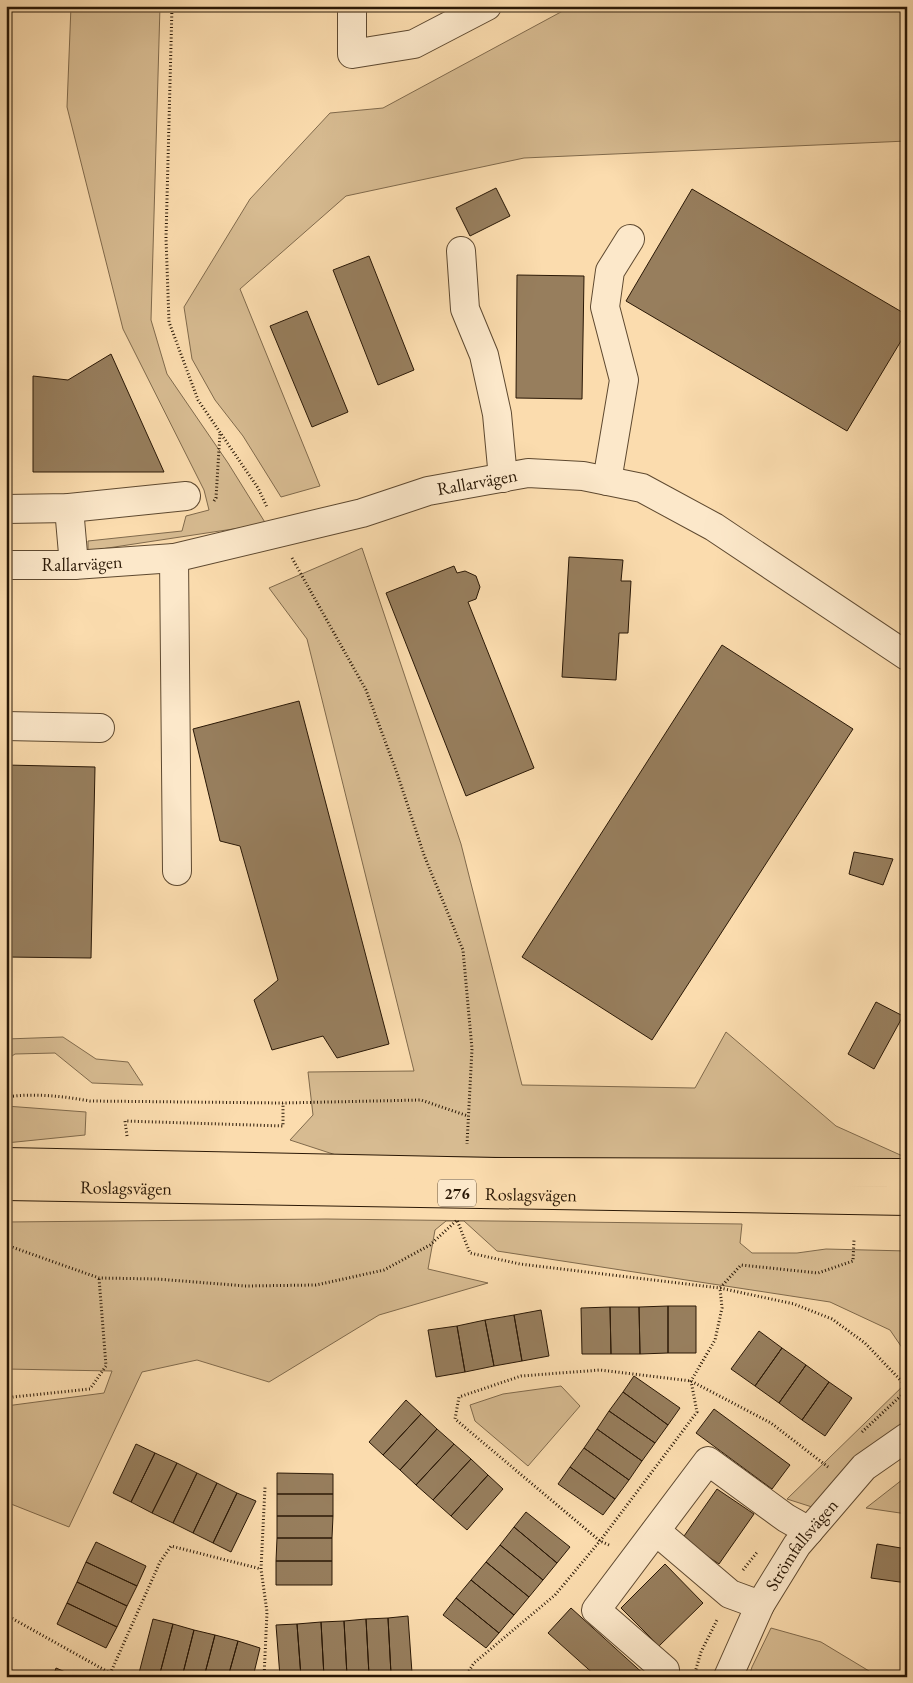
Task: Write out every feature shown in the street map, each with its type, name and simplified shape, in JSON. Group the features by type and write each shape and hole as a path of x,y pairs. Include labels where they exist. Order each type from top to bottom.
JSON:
{"main road":[{"name":"Roslagsvägen","path":"6,1162 504,1172 907,1173"},
{"name":"Roslagsvägen","path":"6,1186 907,1201"}],"street":[{"path":"352,6 352,54 414,44 487,6"},
{"path":"607,481 624,380 605,307 610,271 630,239"},
{"path":"461,251 465,309 484,355 497,414 503,478"},
{"name":"Rallarvägen","path":"6,566 74,565 174,558 280,545 362,513 428,491 528,474 583,476 642,488 714,527 907,656"},
{"path":"6,509 69,508 186,496"},
{"path":"69,508 74,565"},
{"path":"174,558 177,870"},
{"path":"6,726 100,728"},
{"name":"Strömfallsvägen","path":"728,1677 760,1605 797,1545 864,1467 907,1437"},
{"path":"665,1670 596,1610 708,1461 786,1518 809,1531"},
{"path":"656,1530 730,1594 760,1605"}],"path":[{"path":"172,6 166,238 169,322 198,400 258,488 280,545 292,557 366,690 397,773 424,855 463,950 472,1049 467,1152"},
{"path":"6,1097 23,1095 64,1096 90,1101 283,1103 421,1100 468,1116"},
{"path":"127,1136 125,1121 283,1126 283,1103"},
{"path":"6,1245 99,1278 157,1279 246,1286 316,1285 384,1270 430,1244 457,1220 470,1253 520,1264 720,1288 794,1304 832,1319 865,1343 907,1387"},
{"path":"465,1677 474,1663 555,1595 600,1541 697,1412 691,1381 715,1340 722,1308 720,1288 741,1265 818,1273 853,1261 854,1240"},
{"path":"6,1400 13,1397 90,1389 106,1366 99,1278"},
{"path":"636,1556 600,1541 455,1419 459,1397 520,1376 600,1370 691,1381 771,1423 829,1467"},
{"path":"264,1677 267,1612 261,1569 265,1486"},
{"path":"110,1675 160,1562 170,1546 261,1569"},
{"path":"6,1615 110,1675 117,1677"}],"shaded area":[{"path":"71,6 160,6 151,320 167,374 228,463 266,524 88,551 88,541 182,531 186,516 209,510 204,490 123,329 67,107"},
{"path":"572,6 907,6 907,141 524,158 346,196 240,289 320,486 281,497 243,436 215,400 192,359 184,307 250,199 330,113 383,108"},
{"path":"362,548 461,844 522,1085 695,1088 726,1032 836,1126 907,1158 907,1161 339,1156 290,1140 313,1115 308,1072 414,1071 307,639 269,588"},
{"path":"63,1037 96,1059 128,1062 143,1085 92,1083 55,1053 15,1054 6,1060 6,1039"},
{"path":"6,1106 86,1112 85,1135 6,1143"},
{"path":"326,1219 742,1224 740,1243 752,1253 797,1253 826,1249 907,1251 907,1355 890,1330 830,1302 497,1251 464,1221 446,1221 435,1230 428,1269 488,1283 379,1315 269,1382 197,1360 142,1372 69,1527 6,1502 6,1406 104,1393 112,1371 6,1369 6,1222"},
{"path":"907,1382 907,1424 812,1507 787,1499"},
{"path":"561,1386 580,1406 528,1466 475,1421 470,1405 503,1394"},
{"path":"907,1476 907,1514 866,1508"},
{"path":"771,1628 821,1642 879,1677 749,1677"}],"building":[{"path":"496,188 510,216 470,236 456,208"},
{"path":"692,189 907,315 907,331 847,431 626,301"},
{"path":"6,192 11,230 6,231"},
{"path":"369,256 414,370 378,385 333,270"},
{"path":"517,275 584,276 582,399 516,398"},
{"path":"307,311 348,412 312,427 270,326"},
{"path":"111,354 164,472 33,472 33,376 68,380"},
{"path":"569,557 623,560 621,581 631,581 628,633 619,633 616,680 562,677"},
{"path":"454,566 457,573 465,571 476,576 480,587 476,599 468,602 534,768 466,796 386,593"},
{"path":"722,645 853,729 652,1040 522,957"},
{"path":"299,701 389,1044 337,1058 323,1036 272,1050 254,1000 278,980 240,846 220,841 193,729"},
{"path":"6,765 95,767 91,958 6,957"},
{"path":"854,852 893,859 883,885 849,874"},
{"path":"876,1002 903,1016 874,1069 848,1054"},
{"path":"668,1306 696,1306 696,1353 668,1353"},
{"path":"668,1306 668,1353 640,1354 639,1307"},
{"path":"610,1307 639,1307 640,1354 611,1354"},
{"path":"610,1307 611,1354 582,1354 581,1308"},
{"path":"541,1310 549,1356 522,1361 514,1315"},
{"path":"514,1315 522,1361 494,1366 485,1320"},
{"path":"485,1320 494,1366 465,1372 457,1326"},
{"path":"457,1326 465,1372 436,1377 428,1330"},
{"path":"759,1331 782,1348 755,1386 731,1369"},
{"path":"782,1348 806,1365 779,1403 755,1386"},
{"path":"806,1365 829,1382 802,1420 779,1403"},
{"path":"634,1376 680,1408 668,1425 623,1392"},
{"path":"829,1382 852,1398 825,1436 802,1420"},
{"path":"623,1392 668,1425 655,1443 609,1411"},
{"path":"406,1400 421,1414 383,1455 369,1442"},
{"path":"714,1409 790,1465 772,1489 696,1433"},
{"path":"609,1411 655,1443 642,1461 597,1429"},
{"path":"421,1414 437,1429 400,1470 383,1455"},
{"path":"437,1429 454,1444 416,1485 400,1470"},
{"path":"597,1429 642,1461 629,1480 584,1448"},
{"path":"136,1444 155,1453 131,1502 113,1493"},
{"path":"454,1444 471,1459 433,1500 416,1485"},
{"path":"584,1448 629,1480 615,1499 570,1467"},
{"path":"155,1453 177,1463 152,1513 131,1502"},
{"path":"471,1459 488,1475 451,1516 433,1500"},
{"path":"177,1463 197,1473 173,1523 152,1513"},
{"path":"570,1467 615,1499 603,1515 558,1484"},
{"path":"197,1473 217,1483 193,1533 173,1523"},
{"path":"277,1473 333,1474 333,1494 277,1494"},
{"path":"488,1475 503,1489 467,1530 451,1516"},
{"path":"217,1483 237,1493 213,1543 193,1533"},
{"path":"717,1489 754,1514 719,1564 682,1539"},
{"path":"237,1493 256,1501 231,1552 213,1543"},
{"path":"277,1494 333,1494 333,1516 277,1516"},
{"path":"526,1512 570,1547 557,1563 514,1527"},
{"path":"277,1516 333,1516 332,1538 277,1538"},
{"path":"514,1527 557,1563 543,1580 500,1545"},
{"path":"277,1538 332,1538 332,1561 276,1561"},
{"path":"96,1542 146,1566 137,1586 86,1562"},
{"path":"877,1544 907,1549 907,1583 871,1578"},
{"path":"500,1545 543,1580 529,1597 486,1562"},
{"path":"276,1561 332,1561 332,1585 276,1585"},
{"path":"86,1562 137,1586 127,1606 77,1582"},
{"path":"486,1562 529,1597 514,1615 471,1580"},
{"path":"665,1564 703,1603 659,1646 621,1608"},
{"path":"471,1580 514,1615 499,1633 456,1598"},
{"path":"77,1582 127,1606 117,1627 67,1603"},
{"path":"456,1598 499,1633 486,1648 443,1615"},
{"path":"67,1603 117,1627 106,1648 57,1624"},
{"path":"571,1608 647,1677 597,1677 548,1633"},
{"path":"408,1616 412,1673 391,1674 388,1618"},
{"path":"388,1618 391,1674 369,1675 366,1619"},
{"path":"153,1619 173,1624 159,1677 139,1673"},
{"path":"366,1619 369,1675 347,1676 344,1621"},
{"path":"344,1621 347,1676 324,1677 321,1622"},
{"path":"321,1622 324,1677 301,1677 297,1624"},
{"path":"173,1624 194,1630 182,1677 159,1677"},
{"path":"297,1624 301,1677 280,1677 276,1625"},
{"path":"194,1630 215,1635 204,1677 182,1677"},
{"path":"215,1635 238,1641 228,1677 204,1677"},
{"path":"238,1641 260,1648 253,1677 228,1677"},
{"path":"56,1668 77,1677 53,1677"}]}
